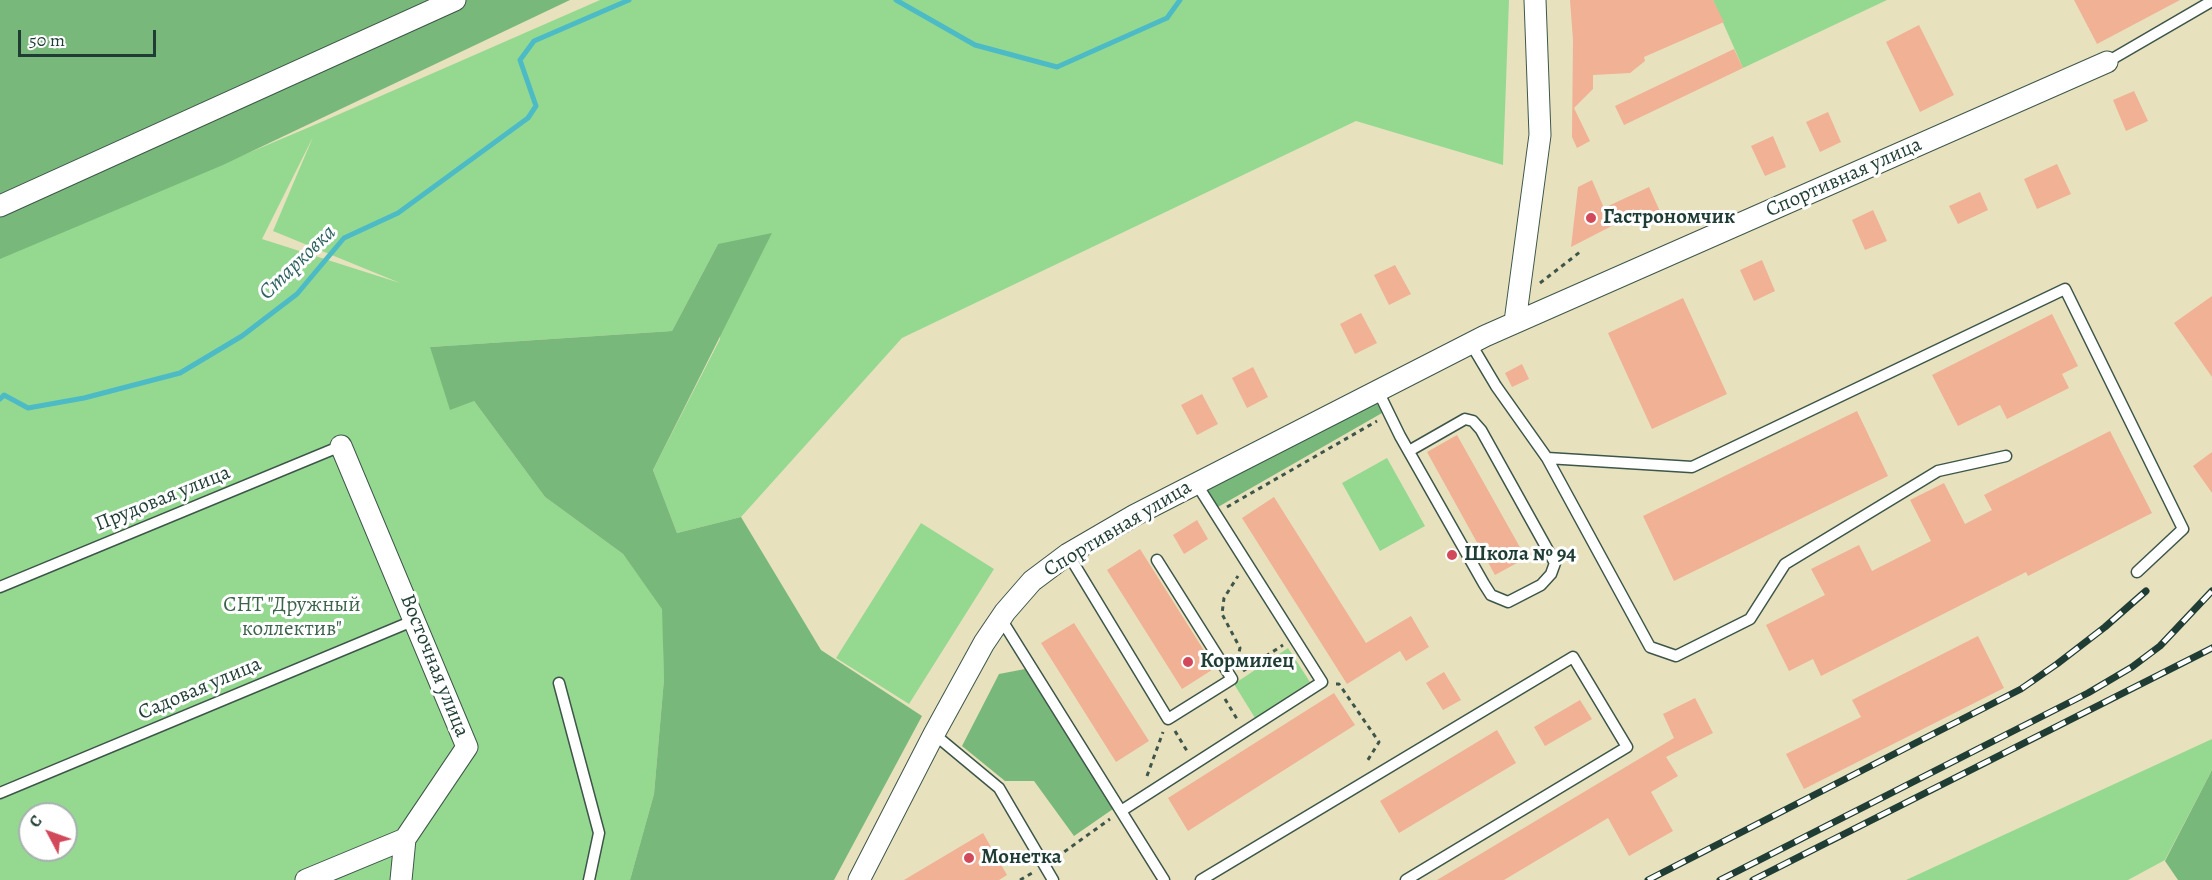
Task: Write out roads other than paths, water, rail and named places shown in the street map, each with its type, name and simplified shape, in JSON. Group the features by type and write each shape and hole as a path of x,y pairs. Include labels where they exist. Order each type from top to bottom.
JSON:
{"street":[{"path":"0,206 455,0"},
{"path":"1515,322 1540,135 1535,0"},
{"name":"Спортивная улица","path":"859,880 984,643 1032,582 1068,554 1196,483 1515,322 2107,62"},
{"name":"Восточная улица","path":"341,446 466,747 405,839 401,880"},
{"path":"306,880 405,839"}],"lane":[{"path":"2107,62 2212,1"},
{"path":"1547,458 1692,467 2065,289 2183,529 2137,573"},
{"path":"1471,344 1496,386 1547,458 1650,647 1676,656 1750,619 1785,564 1938,471 2006,456"},
{"path":"1378,391 1409,451 1491,595 1508,602 1542,585 1551,574 1555,563 1481,430 1473,421 1465,419 1409,451"},
{"name":"Прудовая улица","path":"0,587 341,446"},
{"path":"1121,811 1322,682 1196,483"},
{"path":"1068,554 1168,719 1232,679 1157,560"},
{"path":"1001,619 1164,880"},
{"name":"Садовая улица","path":"0,793 415,620"},
{"path":"1201,880 1573,657 1627,747 1406,880"},
{"path":"559,683 599,833 589,880"},
{"path":"934,734 999,788 1053,880"}],"waterway":[{"name":"Старковка","path":"0,399 4,395 28,408 84,398 180,373 242,336 297,294 344,238 398,213 528,118 536,106 520,60 534,41 629,0"},
{"name":"Старковка","path":"896,0 975,45 1057,67 1167,18 1180,0"}],"railway":[{"path":"1648,880 2021,689 2105,627 2146,591"},
{"path":"1720,880 2088,693 2132,667 2160,646 2212,591"},
{"path":"1753,880 2212,648"}],"place":[{"name":"Гастрономчик","path":"1591,218"},
{"name":"Школа № 94","path":"1452,555"},
{"name":"Кормилец","path":"1188,662"},
{"name":"Монетка","path":"969,858"}],"park label":[{"name":"СНТ \"Дружный коллектив\"","path":"292,618"}]}
